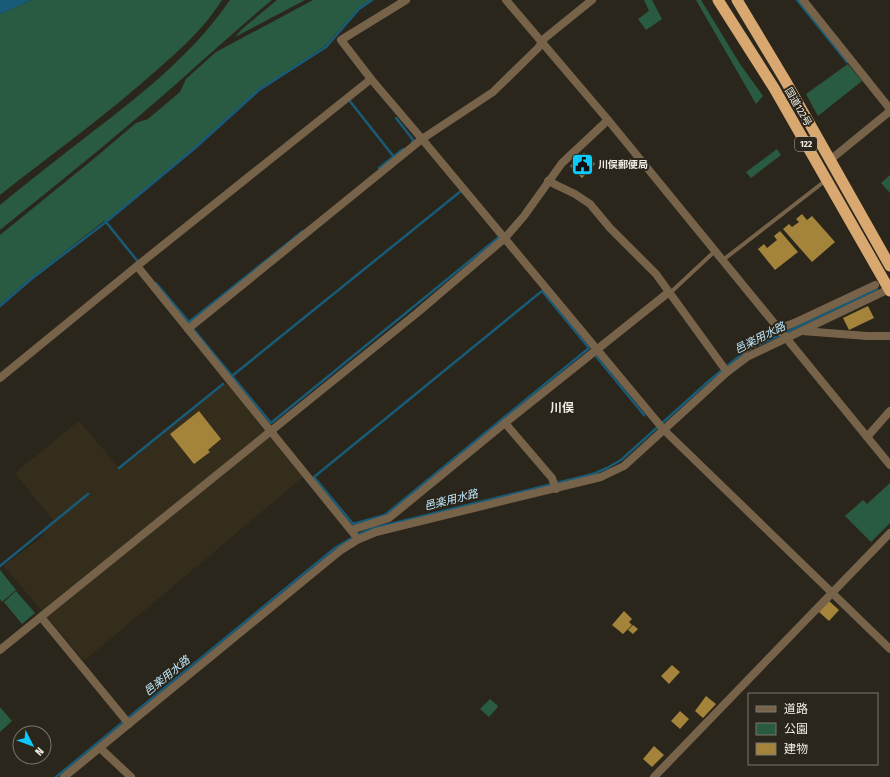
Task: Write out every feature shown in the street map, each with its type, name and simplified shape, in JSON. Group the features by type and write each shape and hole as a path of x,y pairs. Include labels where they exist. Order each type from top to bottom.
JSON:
{"highway":[{"name":"国道122号","path":"718,0 774,88 889,290"},
{"name":"国道122号","path":"737,0 890,266"}],"street":[{"path":"406,0 341,40 371,79 664,430 890,649"},
{"path":"506,0 608,120 890,465"},
{"path":"188,329 422,139 493,92 542,43 545,38 592,0"},
{"path":"803,0 890,110 830,160"},
{"path":"0,378 137,266 371,79"},
{"path":"0,650 416,313 505,238 524,216 562,163 608,120"},
{"path":"548,181 575,194 590,204 610,228 656,274 727,372"},
{"path":"137,266 351,530 357,540"},
{"path":"743,350 778,329 794,324 875,285"},
{"path":"64,777 341,550 357,540 376,532 601,477 624,466 727,372 747,357 889,290"},
{"path":"351,530 390,518 505,423 669,293"},
{"path":"802,331 890,336"},
{"path":"867,437 890,411"},
{"path":"505,423 552,478 556,489"},
{"path":"654,777 726,704 831,592 890,533"},
{"path":"41,617 130,724"},
{"path":"100,748 131,777"}],"lane":[{"path":"723,260 827,180"},
{"path":"669,293 715,251"}],"shaded area":[{"path":"226,383 303,477 84,661 4,566 45,534 42,530 53,520 15,473 79,421 120,469"}],"green space":[{"path":"32,0 222,0 201,28 139,86 0,195 0,14"},
{"path":"230,0 272,0 126,127 0,230 0,205 153,83 194,44 213,23"},
{"path":"277,0 305,0 235,37 242,29"},
{"path":"313,0 371,0 358,9 325,46 258,90 197,145 107,221 104,221 0,304 0,235 136,123 148,119 180,92 186,79 216,52"},
{"path":"644,0 652,0 662,19 646,30 638,19 649,11"},
{"path":"696,0 701,0 740,64 763,96 756,104"},
{"path":"848,64 862,81 818,116 806,94"},
{"path":"777,149 781,155 751,178 746,172"},
{"path":"890,175 890,193 881,183"},
{"path":"890,483 890,523 871,542 845,516 863,500 867,504"},
{"path":"0,570 16,590 2,602 0,599"},
{"path":"16,591 35,613 22,624 4,602"},
{"path":"490,699 498,706 489,717 480,709"},
{"path":"0,707 12,721 0,732"}],"water":[{"path":"0,0 32,0 0,14"}],"building":[{"path":"584,153 595,164 582,178 570,166"},
{"path":"802,214 807,220 812,216 835,242 812,262 783,229 789,224 792,227 799,222 796,219"},
{"path":"780,231 798,252 775,270 758,249 764,244 767,248 777,240 774,236"},
{"path":"868,306 874,318 849,330 843,318"},
{"path":"199,411 221,439 208,450 210,452 194,464 170,434"},
{"path":"829,601 839,610 829,621 819,612"},
{"path":"624,611 632,619 629,622 632,625 623,634 612,625"},
{"path":"633,625 638,629 633,634 628,630"},
{"path":"672,665 680,672 669,684 661,676"},
{"path":"706,696 716,704 703,718 695,711"},
{"path":"680,711 689,719 680,729 671,721"},
{"path":"654,746 664,755 652,767 643,759"}],"waterway":[{"path":"0,306 30,280 106,222 195,148 259,90 326,47 359,9 372,0"},
{"path":"797,0 847,62"},
{"path":"349,100 394,157"},
{"path":"396,118 414,141 412,142"},
{"path":"379,168 403,149"},
{"path":"232,376 461,191"},
{"path":"106,222 139,263"},
{"path":"156,283 189,322 303,231"},
{"path":"194,330 271,423 499,237"},
{"name":"邑楽用水路","path":"785,333 877,289"},
{"path":"542,291 589,348 385,515 353,524 314,477 542,291"},
{"name":"邑楽用水路","path":"758,345 781,335"},
{"name":"邑楽用水路","path":"56,777 335,548 358,534 374,528 593,474 607,468 621,460 710,380 745,353"},
{"path":"595,355 644,415"},
{"path":"119,468 223,384"},
{"path":"0,566 88,494"}],"place":[{"name":"川俣郵便局","path":"583,165"}],"district":[{"name":"川俣","path":"562,408"}]}
